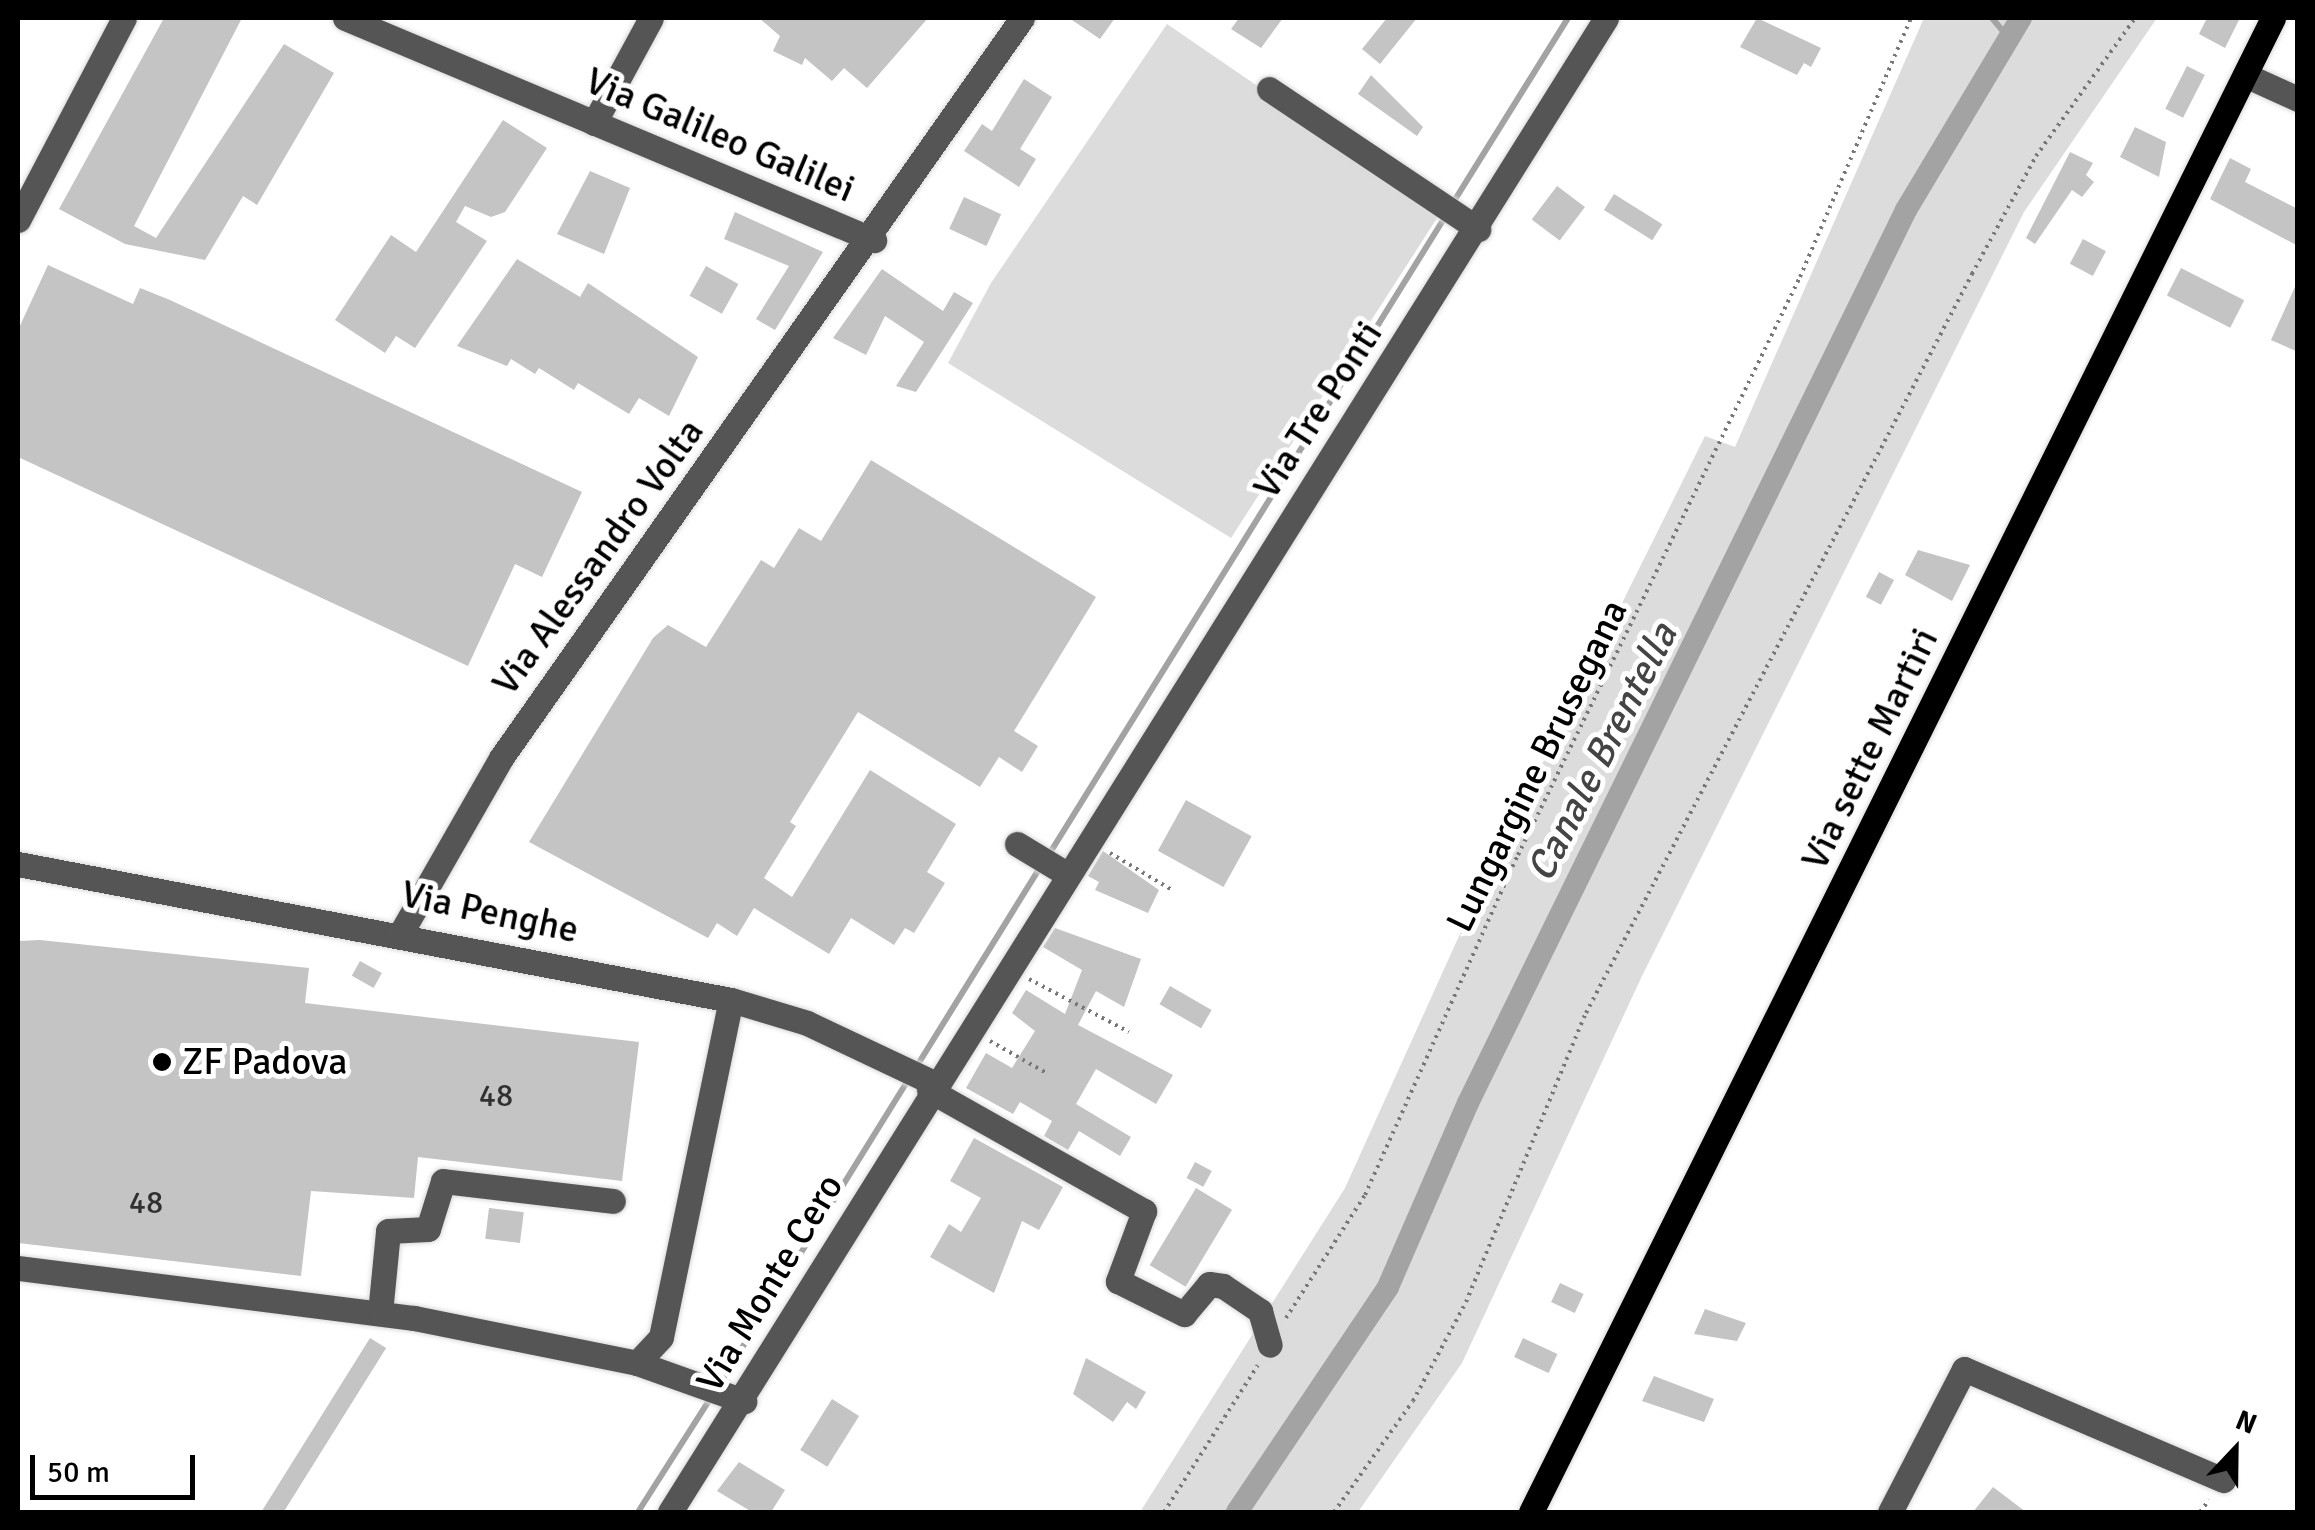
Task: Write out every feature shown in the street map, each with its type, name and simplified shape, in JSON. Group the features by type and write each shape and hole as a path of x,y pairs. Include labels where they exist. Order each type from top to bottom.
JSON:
{"main road":[{"name":"Via sette Martiri","path":"1530,1512 2273,18"}],"street":[{"path":"18,220 124,18"},
{"name":"Via Galileo Galilei","path":"346,18 874,240 1022,18"},
{"path":"594,123 651,18"},
{"name":"Via Tre Ponti","path":"932,1086 1478,228 1606,18"},
{"path":"2245,76 2298,99"},
{"path":"1270,89 1478,228"},
{"name":"Via Alessandro Volta","path":"402,930 501,758 874,240"},
{"path":"1017,844 1066,873"},
{"name":"Via Penghe","path":"18,864 402,930 731,1000 886,1056 932,1086"},
{"path":"638,1364 660,1338 731,1000"},
{"path":"932,1086 1144,1212 1118,1281 1184,1314 1209,1284 1223,1286 1260,1311 1270,1345"},
{"name":"Via Monte Cero","path":"670,1512 932,1086"},
{"path":"380,1313 388,1231 428,1229 442,1181 613,1201"},
{"path":"18,1268 380,1313 638,1364 738,1398"},
{"path":"1890,1512 1964,1368 2223,1480"}],"path":[{"name":"Lungargine Brusegana","path":"1164,1512 1365,1194 1518,855 1701,490 1911,18"},
{"path":"1334,1512 1413,1401 1466,1302 1586,1013 1972,274 2036,156 2135,18"},
{"path":"1088,840 1172,890"},
{"path":"1007,967 1129,1032"},
{"path":"968,1028 1048,1074"}],"shaded area":[{"path":"1924,18 2157,18 2024,212 1642,976 1462,1363 1358,1512 1140,1512 1345,1188 1483,883 1705,436 1735,447"},
{"path":"1167,24 1441,212 1231,538 948,363 991,283"}],"building":[{"path":"164,18 242,18 134,226 156,238 284,44 334,73 257,205 243,196 205,260 125,244 59,209"},
{"path":"759,18 928,18 867,88 844,68 832,81 805,58 802,65 773,51 780,36"},
{"path":"1069,18 1115,18 1100,39"},
{"path":"1239,18 1283,18 1261,48 1231,29"},
{"path":"1387,18 1417,18 1380,64 1362,49"},
{"path":"1757,18 1821,48 1811,67 1804,63 1797,75 1740,47"},
{"path":"2207,18 2240,18 2225,48 2199,34"},
{"path":"2187,66 2205,75 2183,118 2165,109"},
{"path":"1371,75 1423,127 1417,136 1358,94"},
{"path":"1024,79 1052,97 1020,149 1036,159 1019,187 964,151 982,124 992,131"},
{"path":"503,120 547,148 505,212 491,217 465,206 456,222 487,241 415,348 396,336 385,353 335,320 391,235 416,252"},
{"path":"2135,127 2166,142 2159,177 2120,157"},
{"path":"2070,152 2093,163 2086,175 2094,182 2082,197 2072,190 2035,244 2026,238"},
{"path":"2230,158 2251,169 2245,182 2298,209 2298,246 2210,199"},
{"path":"590,171 630,188 604,254 557,234"},
{"path":"1557,186 1585,207 1560,241 1532,220"},
{"path":"1614,194 1662,224 1652,240 1604,210"},
{"path":"964,197 1001,214 986,246 949,229"},
{"path":"735,212 823,252 775,330 756,319 789,266 724,239"},
{"path":"2083,239 2106,251 2093,276 2070,264"},
{"path":"517,259 580,297 588,283 698,357 669,416 639,398 629,414 578,383 574,390 539,368 535,374 511,359 507,366 457,346"},
{"path":"48,265 133,304 140,288 170,300 582,492 542,577 515,564 468,666 18,457 18,330"},
{"path":"706,266 738,284 722,314 690,296"},
{"path":"2181,268 2244,300 2230,328 2167,296"},
{"path":"882,269 943,311 954,292 973,303 916,392 896,386 924,342 885,316 866,355 833,338"},
{"path":"2298,280 2298,352 2271,340"},
{"path":"871,460 1096,597 1014,731 1038,746 1022,772 999,757 980,787 858,712 790,822 796,826 764,878 792,897 870,770 956,824 927,872 945,883 914,933 905,928 894,945 851,918 829,954 754,908 737,936 717,923 708,938 529,842 653,638 668,625 706,647 761,560 774,568 799,528 821,541"},
{"path":"1918,550 1970,565 1952,601 1905,575"},
{"path":"1879,572 1894,580 1881,605 1866,597"},
{"path":"1186,800 1252,836 1223,887 1158,851"},
{"path":"1103,851 1159,890 1148,913 1095,890 1099,882 1088,876"},
{"path":"1055,928 1141,959 1124,1007 1096,991 1078,1025 1173,1075 1156,1104 1096,1069 1076,1104 1131,1137 1120,1156 1079,1131 1068,1150 1044,1136 1052,1121 1020,1102 1013,1114 966,1088 986,1053 1012,1068 1035,1031 1012,1013 1026,990 1065,1014 1082,970 1043,947"},
{"path":"40,940 309,968 305,1003 639,1042 622,1181 418,1157 414,1198 311,1191 301,1276 18,1243 18,941"},
{"path":"360,961 382,973 374,988 352,976"},
{"path":"1170,986 1212,1010 1201,1028 1160,1004"},
{"path":"974,1138 1063,1187 1039,1230 1022,1221 994,1293 930,1257 949,1224 961,1232 981,1198 950,1181"},
{"path":"1195,1162 1212,1171 1203,1187 1187,1178"},
{"path":"1196,1188 1232,1210 1186,1287 1150,1265"},
{"path":"489,1208 524,1212 520,1243 485,1239"},
{"path":"1560,1283 1584,1294 1575,1313 1551,1302"},
{"path":"1705,1309 1746,1323 1737,1341 1694,1334"},
{"path":"370,1338 386,1348 284,1512 262,1511"},
{"path":"1523,1338 1557,1354 1549,1373 1514,1357"},
{"path":"1086,1358 1146,1392 1136,1409 1127,1402 1113,1422 1073,1394"},
{"path":"1654,1376 1714,1399 1704,1422 1642,1401"},
{"path":"832,1399 859,1416 827,1467 800,1450"},
{"path":"739,1462 785,1490 771,1512 752,1512 717,1491"},
{"path":"1993,1487 2026,1512 1973,1512"}],"waterway":[{"path":"1451,206 1568,18"},
{"path":"1992,18 2008,37"},
{"name":"Canale Brentella","path":"1237,1512 1388,1287 1468,1103 1906,210 2021,18"},
{"path":"1048,856 1445,217"},
{"path":"920,1061 1041,866"},
{"path":"719,1385 909,1079"},
{"path":"638,1512 712,1396"}],"place":[{"name":"ZF Padova","path":"162,1062"}]}
